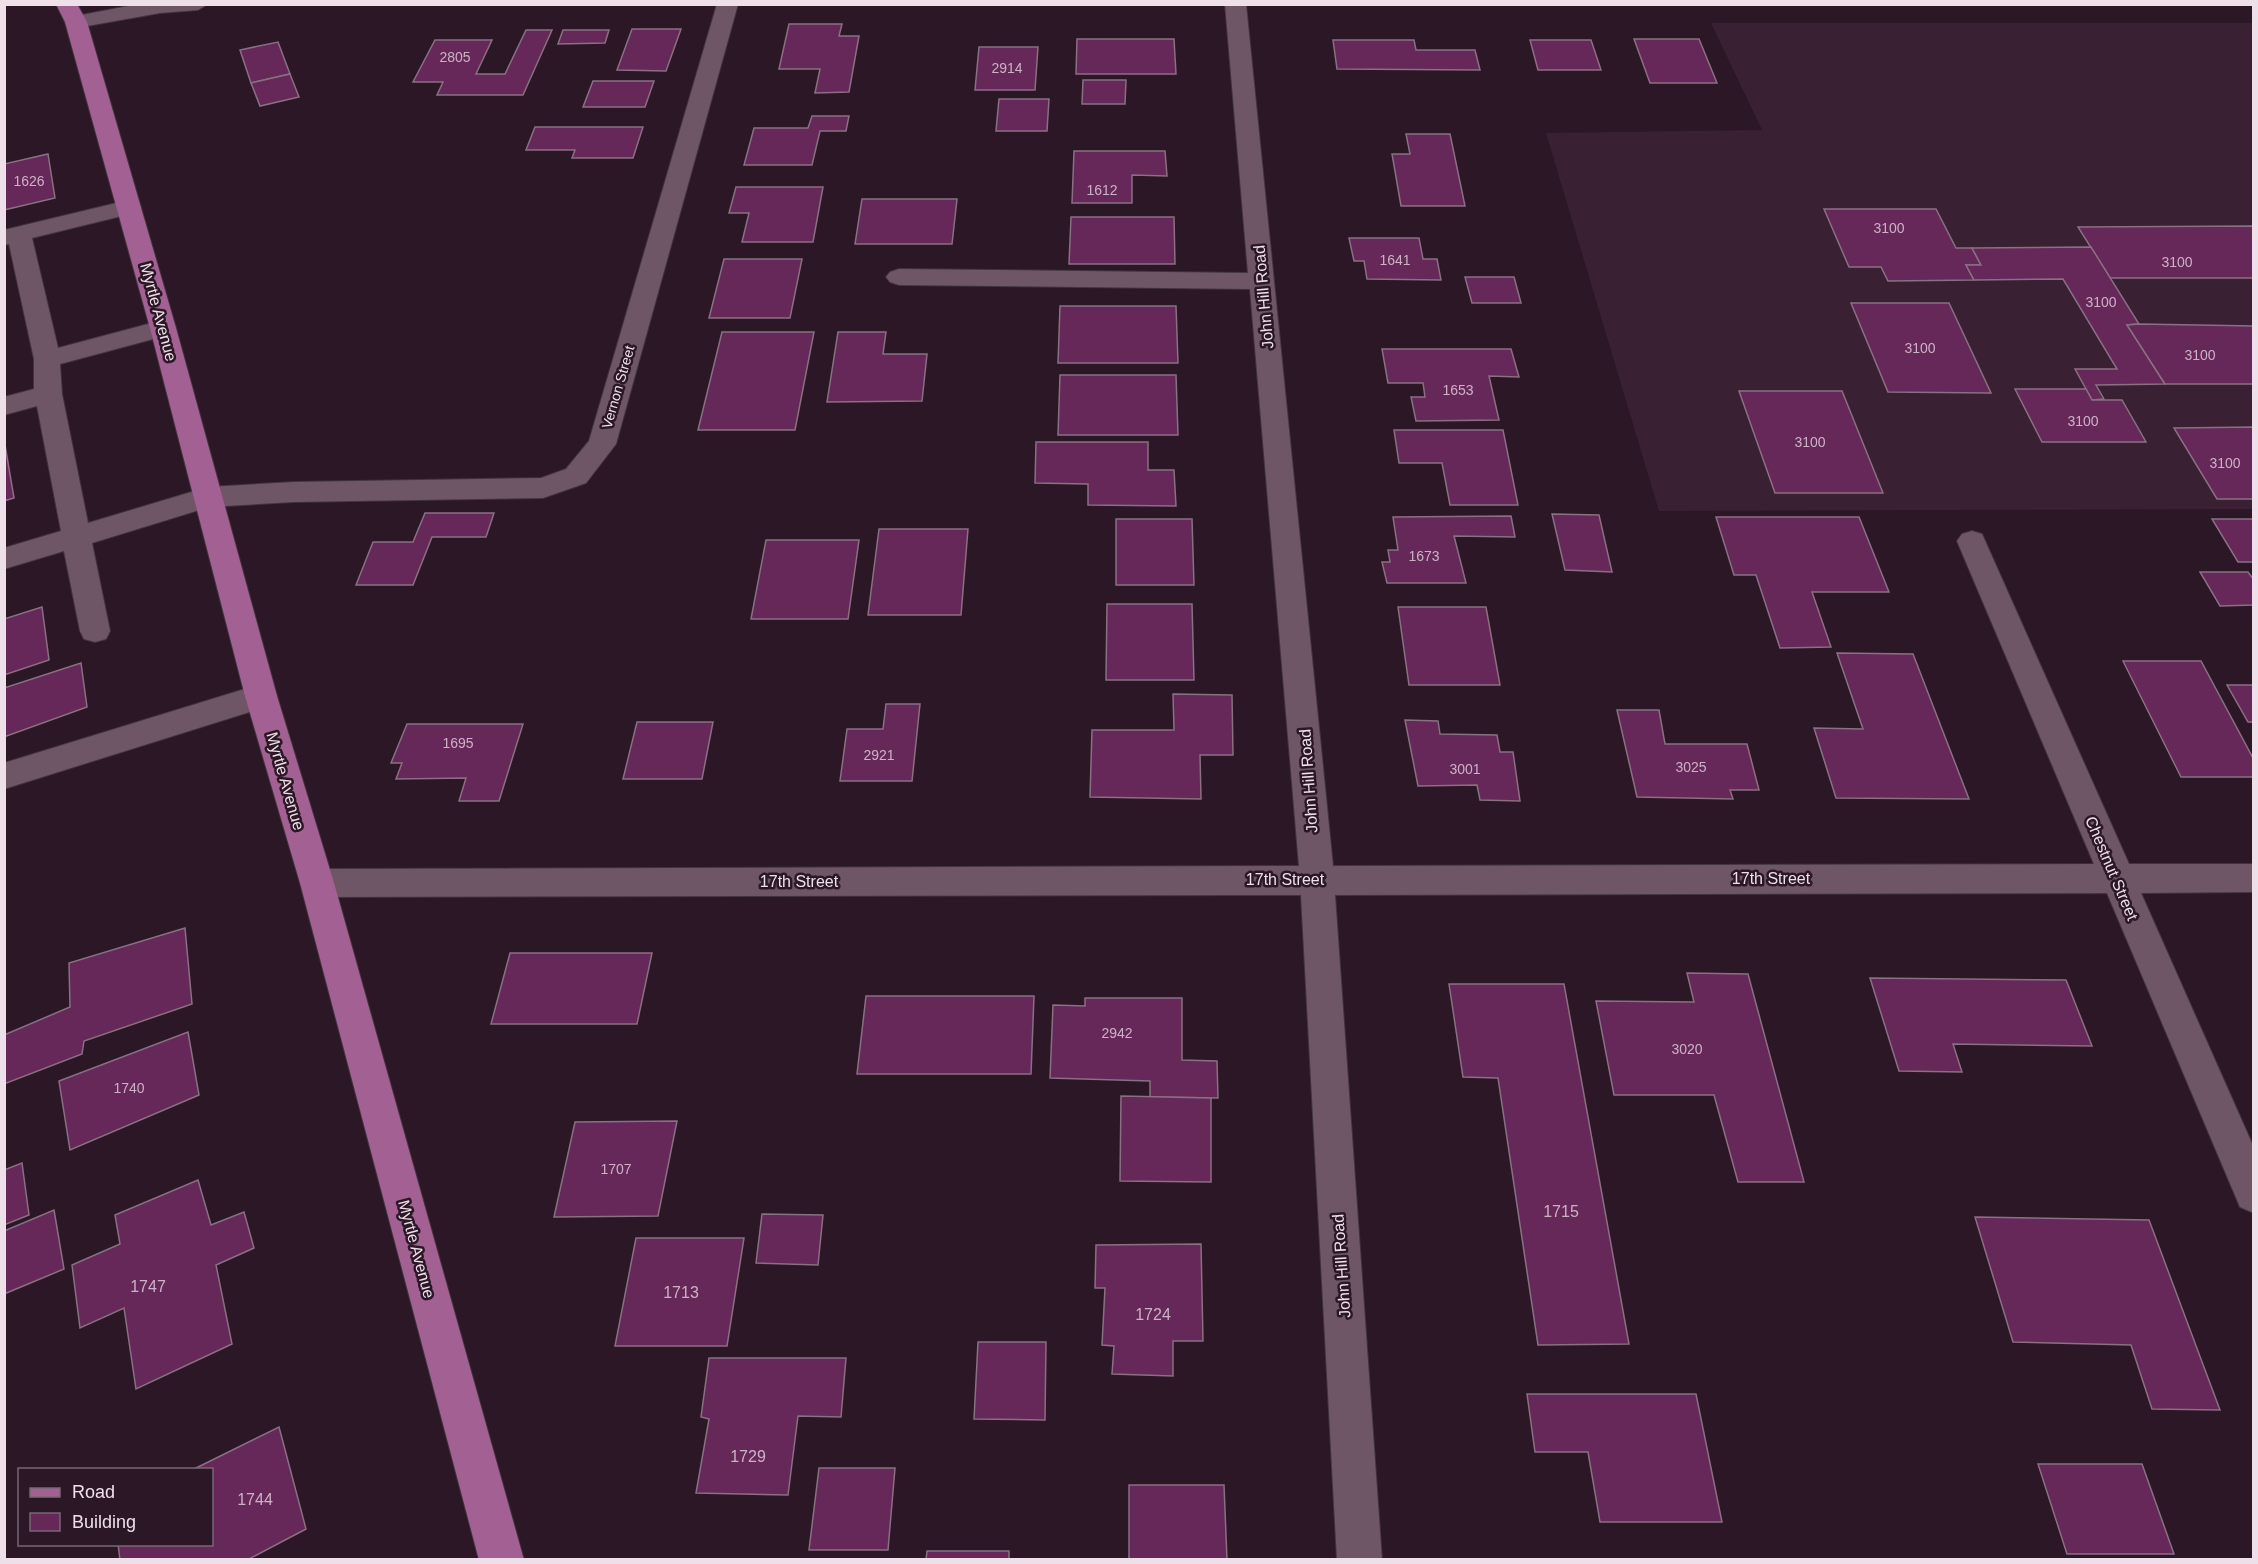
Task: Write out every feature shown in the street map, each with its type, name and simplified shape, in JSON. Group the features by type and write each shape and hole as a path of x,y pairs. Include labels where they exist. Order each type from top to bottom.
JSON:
{"main road":[{"name":"Myrtle Avenue","path":"71,13 163,328 261,696 317,883 502,1560"}],"street":[{"path":"71,13 198,4"},
{"name":"Vernon Street","path":"4,559 208,497 294,492 543,488 576,476 602,444 728,4"},
{"name":"John Hill Road","path":"1235,4 1312,802 1314,879 1360,1560"},
{"path":"95,631 48,394 48,359 30,278 12,236 129,207"},
{"path":"899,277 1261,281"},
{"path":"4,285 30,278"},
{"path":"48,359 163,328"},
{"path":"4,406 48,394"},
{"name":"Chestnut Street","path":"1972,541 2253,1194"},
{"path":"4,776 261,696"},
{"name":"17th Street","path":"317,883 2253,878"}],"shaded area":[{"path":"1711,23 2253,23 2253,509 1659,511 1546,133 1762,130"}],"building":[{"path":"789,24 842,24 839,36 859,36 849,92 815,93 820,69 779,69"},
{"path":"632,29 681,29 666,71 617,70"},
{"path":"526,30 552,30 523,95 437,95 443,82 413,82 435,40 492,40 476,74 505,74"},
{"path":"563,30 609,30 605,43 558,44"},
{"path":"1077,39 1174,39 1176,74 1076,74"},
{"path":"1634,39 1699,39 1717,83 1650,83"},
{"path":"1333,40 1414,40 1416,50 1475,50 1480,70 1337,69"},
{"path":"1530,40 1591,40 1601,70 1538,70"},
{"path":"278,42 290,74 251,83 240,50"},
{"path":"979,47 1038,47 1035,90 975,90"},
{"path":"290,74 299,97 260,106 251,83"},
{"path":"1083,80 1126,80 1125,104 1082,104"},
{"path":"593,81 654,81 645,107 583,107"},
{"path":"999,99 1049,99 1047,131 996,131"},
{"path":"812,116 849,116 846,131 820,131 812,165 744,165 754,128 808,128"},
{"path":"535,127 643,127 633,158 572,158 575,150 526,150"},
{"path":"1406,134 1450,134 1465,206 1401,206 1392,154 1410,154"},
{"path":"1074,151 1165,151 1167,176 1132,175 1132,203 1072,203"},
{"path":"48,154 55,198 4,210 4,164"},
{"path":"736,187 823,187 813,242 742,242 749,213 729,213"},
{"path":"862,199 957,199 952,244 855,244"},
{"path":"1824,209 1936,209 1956,248 1972,248 1981,265 1966,265 1974,280 1888,281 1881,267 1849,267"},
{"path":"1071,217 1174,217 1175,264 1069,264"},
{"path":"2254,226 2254,278 2110,278 2078,227"},
{"path":"1349,238 1419,238 1423,259 1437,259 1441,280 1367,279 1364,261 1354,261"},
{"path":"2091,247 2139,324 2127,325 2165,384 2096,385 2104,399 2092,400 2075,369 2117,369 2063,279 1974,280 1966,265 1981,265 1972,248"},
{"path":"724,259 802,259 790,318 709,318"},
{"path":"1465,277 1514,277 1521,303 1472,303"},
{"path":"1851,303 1949,303 1991,393 1888,392"},
{"path":"1060,306 1176,306 1178,363 1058,363"},
{"path":"2127,325 2254,326 2254,384 2165,384"},
{"path":"722,332 814,332 795,430 698,430"},
{"path":"838,332 886,332 883,354 927,354 922,401 827,402"},
{"path":"1382,349 1511,349 1519,377 1489,376 1499,420 1416,421 1411,397 1425,397 1423,383 1388,383"},
{"path":"1060,375 1176,375 1178,435 1058,435"},
{"path":"2015,389 2086,389 2092,400 2122,400 2146,442 2042,442"},
{"path":"1739,391 1842,391 1883,493 1775,493"},
{"path":"2254,427 2254,499 2217,499 2174,428"},
{"path":"1394,430 1503,430 1518,505 1450,505 1442,463 1399,463"},
{"path":"4,439 14,498 4,501"},
{"path":"1036,442 1148,442 1148,470 1174,470 1176,506 1088,505 1088,484 1035,483"},
{"path":"425,513 494,513 486,537 432,537 413,585 356,585 373,542 413,542"},
{"path":"1552,514 1599,515 1612,572 1565,570"},
{"path":"1511,516 1515,537 1454,536 1466,583 1387,583 1382,562 1390,562 1388,550 1398,550 1393,517"},
{"path":"1716,517 1859,517 1889,592 1812,592 1831,647 1780,648 1756,575 1734,575"},
{"path":"1116,519 1192,519 1194,585 1116,585"},
{"path":"2212,519 2254,519 2254,562 2238,562"},
{"path":"879,529 968,529 961,615 868,615"},
{"path":"766,540 859,540 848,619 751,619"},
{"path":"2200,572 2248,572 2254,580 2254,605 2220,606"},
{"path":"1107,604 1192,604 1194,680 1106,680"},
{"path":"42,607 49,660 4,675 4,619"},
{"path":"1398,607 1486,607 1500,685 1409,685"},
{"path":"1837,653 1913,654 1969,799 1836,798 1814,728 1863,729"},
{"path":"2123,661 2201,661 2254,760 2254,777 2181,777"},
{"path":"81,663 87,707 4,737 4,688"},
{"path":"2227,685 2254,685 2254,722 2248,722"},
{"path":"1173,694 1232,695 1233,755 1200,755 1201,799 1090,797 1092,730 1174,730"},
{"path":"886,704 920,704 912,781 840,781 847,729 883,729"},
{"path":"1617,710 1659,710 1665,744 1747,744 1759,790 1730,790 1733,799 1637,797"},
{"path":"1405,720 1438,721 1440,734 1497,735 1500,752 1513,752 1520,801 1480,800 1477,785 1418,786"},
{"path":"637,722 713,722 702,779 623,779"},
{"path":"407,724 523,724 499,801 459,801 466,778 396,779 402,763 391,763"},
{"path":"185,928 192,1004 84,1041 82,1054 4,1084 4,1035 70,1007 69,963"},
{"path":"510,953 652,953 637,1024 491,1024"},
{"path":"1687,973 1748,974 1804,1182 1738,1182 1714,1095 1614,1095 1596,1001 1694,1002"},
{"path":"1870,978 2066,980 2092,1046 1953,1044 1962,1072 1899,1071"},
{"path":"1449,984 1564,984 1629,1344 1538,1345 1498,1078 1463,1077"},
{"path":"866,996 1034,996 1031,1074 857,1074"},
{"path":"1085,998 1182,998 1182,1060 1217,1061 1218,1098 1150,1097 1150,1081 1050,1078 1053,1005 1085,1006"},
{"path":"188,1032 199,1095 70,1150 59,1081"},
{"path":"1121,1096 1211,1098 1211,1182 1120,1181"},
{"path":"677,1121 658,1216 554,1217 575,1122"},
{"path":"22,1163 29,1215 4,1225 4,1170"},
{"path":"198,1180 211,1225 244,1212 254,1248 216,1265 232,1344 136,1389 124,1308 80,1328 72,1265 120,1244 115,1215"},
{"path":"54,1210 64,1269 4,1294 4,1231"},
{"path":"762,1214 823,1215 818,1265 756,1263"},
{"path":"1975,1217 2149,1220 2220,1410 2152,1409 2131,1345 2013,1342"},
{"path":"636,1238 744,1238 727,1346 615,1346"},
{"path":"1201,1244 1203,1341 1173,1341 1173,1376 1112,1374 1114,1346 1102,1345 1105,1288 1095,1288 1096,1245"},
{"path":"978,1342 1046,1342 1045,1420 974,1419"},
{"path":"709,1358 846,1358 841,1417 798,1416 788,1495 696,1493 709,1419 701,1417"},
{"path":"1527,1394 1696,1394 1722,1522 1600,1522 1588,1452 1535,1452"},
{"path":"279,1427 306,1529 247,1560 120,1560 118,1546 213,1546 213,1468 196,1468"},
{"path":"2038,1464 2142,1464 2174,1554 2067,1554"},
{"path":"819,1468 895,1468 888,1550 809,1550"},
{"path":"1129,1485 1224,1485 1227,1560 1129,1560"},
{"path":"927,1551 1009,1551 1009,1560 926,1560"}]}
